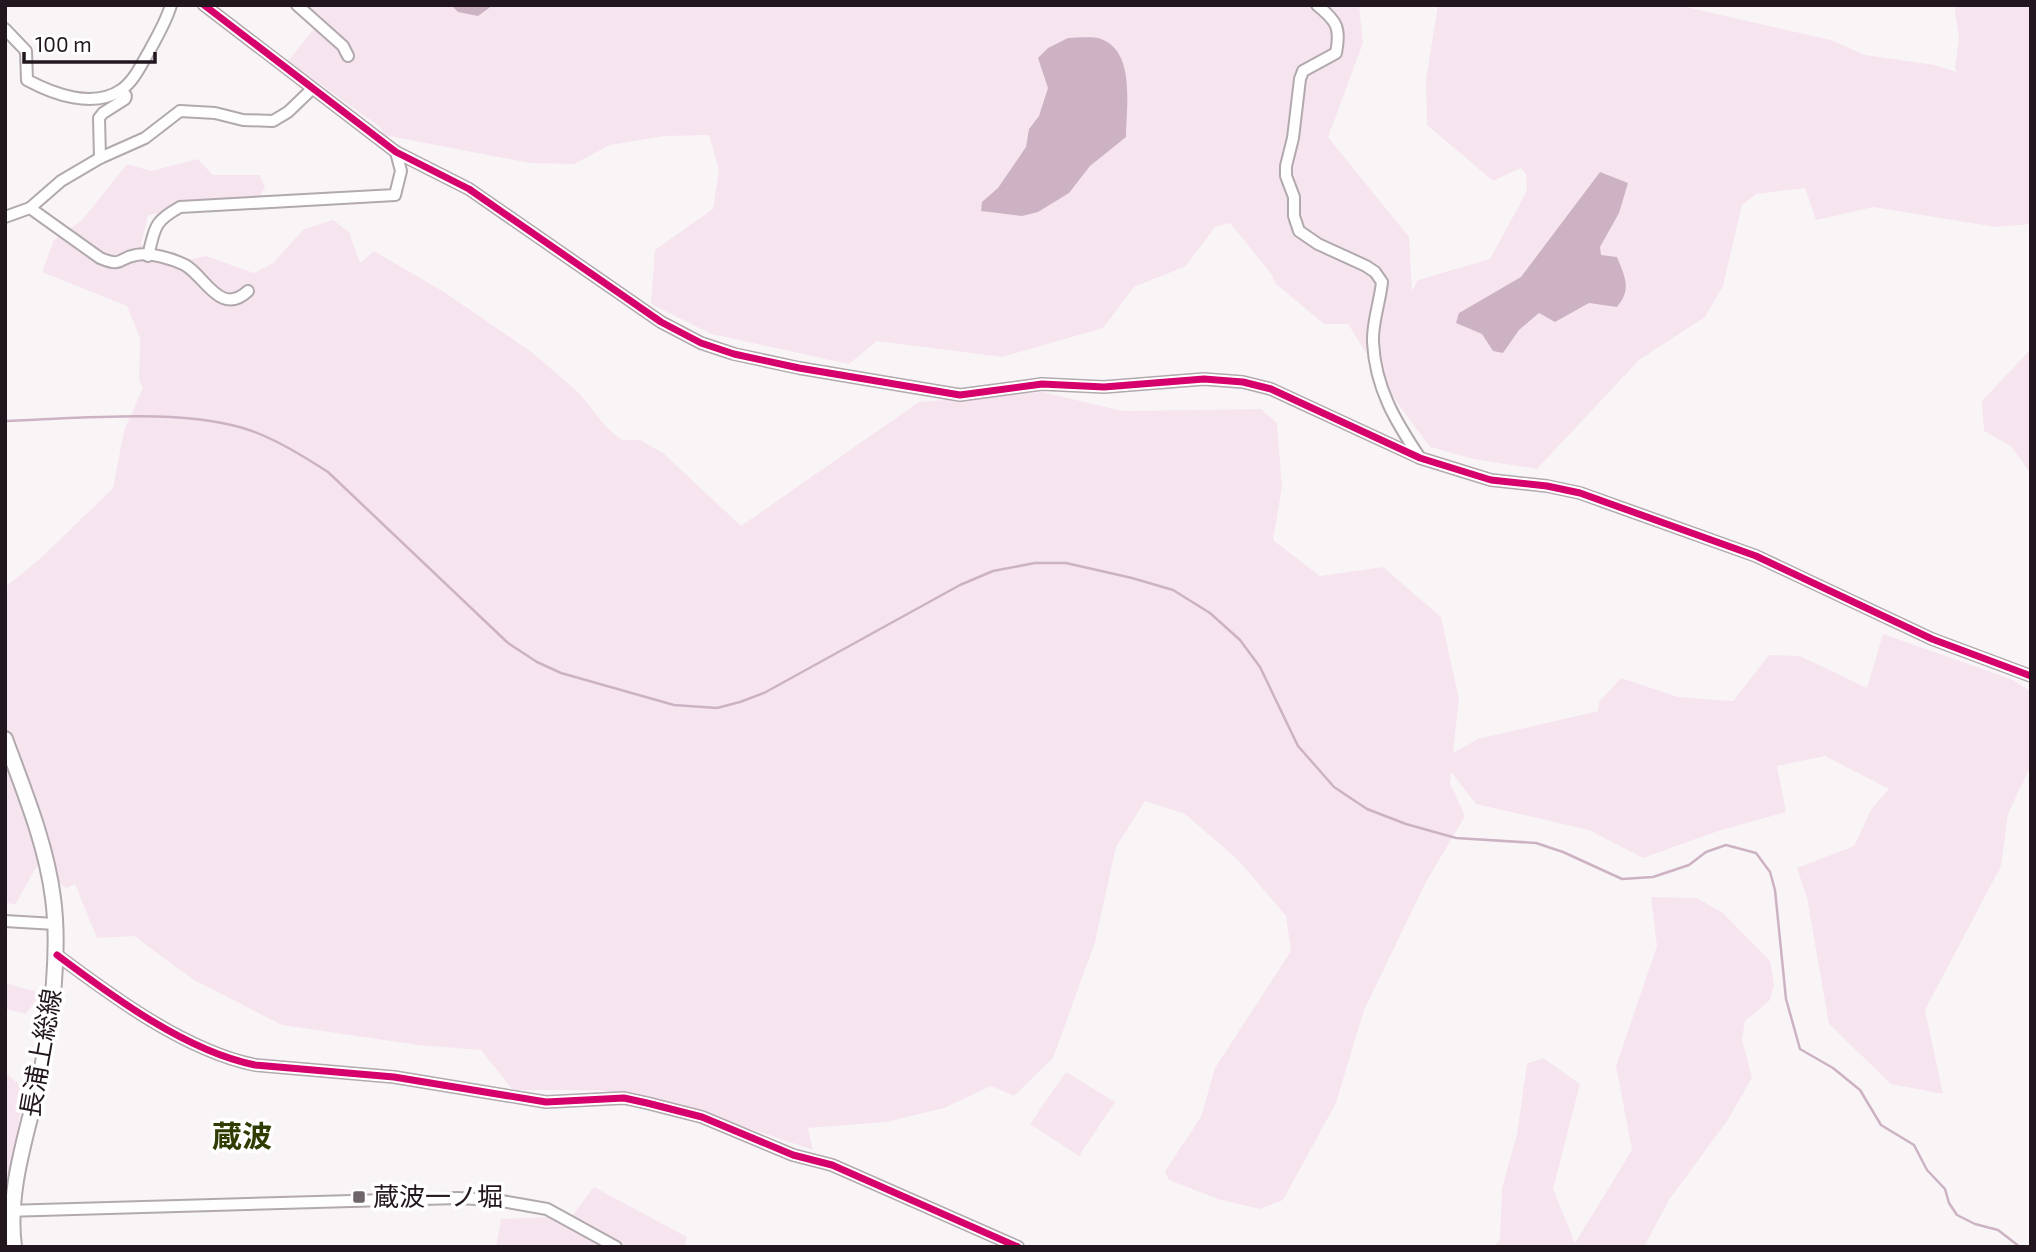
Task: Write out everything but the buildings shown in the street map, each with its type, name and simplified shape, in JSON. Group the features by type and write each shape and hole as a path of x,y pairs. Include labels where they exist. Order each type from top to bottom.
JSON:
{"main road":[{"name":"長浦上総線","path":"5,740 35,821 53,897 57,955 42,1065 9,1211 14,1247"}],"street":[{"path":"5,29 26,51 27,80 52,93 78,98 104,98 122,90 135,74 171,5"},
{"path":"204,5 396,152 469,189 661,322 701,343 734,354 799,368 960,395 1042,384 1104,387 1203,379 1243,382 1270,389 1420,458 1491,480 1580,493 1756,556 1932,639 2031,676"},
{"path":"297,5 343,46 348,56"},
{"path":"1317,5 1334,21 1339,39 1336,53 1303,71 1300,79 1293,138 1286,166 1286,176 1294,197 1294,216 1299,231 1318,244 1366,266 1375,272 1382,282 1373,341 1376,363 1392,415 1420,458"},
{"path":"5,217 30,208 61,181 100,158 145,138 180,111 215,113 243,120 273,121 288,112 312,89"},
{"path":"100,158 99,118 125,99 122,90"},
{"path":"148,256 156,227 163,217 180,207 395,195 401,171 396,152"},
{"path":"30,208 100,258 120,263 138,254 166,258 185,265 195,273 202,284 220,297 235,299 248,291"},
{"path":"5,921 55,924"},
{"path":"57,955 113,997 165,1028 237,1062 394,1077 546,1102 624,1098 647,1103 702,1117 793,1155 832,1165 1018,1247"},
{"path":"9,1211 458,1198 496,1200 547,1209 616,1247"}],"shaded area":[{"path":"300,5 1359,5 1363,43 1328,137 1409,237 1412,291 1418,280 1490,259 1527,191 1526,174 1521,168 1493,181 1427,125 1426,79 1438,5 1677,5 1831,40 1865,55 1935,65 1957,72 1955,68 1959,38 1954,5 2031,5 2031,224 1996,227 1873,207 1816,220 1805,188 1756,194 1742,205 1723,286 1705,317 1639,360 1537,469 1474,459 1430,447 1398,404 1348,324 1324,324 1276,284 1272,275 1230,223 1215,227 1186,266 1134,287 1103,328 1002,357 877,341 849,364 711,334 651,304 655,250 713,209 719,170 709,135 665,136 610,145 574,164 530,163 384,135 380,127 288,61 321,20"},
{"path":"451,5 493,5 478,16 458,12"},
{"path":"1068,38 1101,39 1120,55 1127,81 1126,137 1090,166 1069,193 1038,212 1022,216 981,211 982,202 998,188 1026,147 1029,129 1039,116 1048,88 1038,58 1048,48"},
{"path":"198,159 213,175 260,175 265,187 260,196 148,215 141,245 166,252 164,265 206,256 254,273 273,263 304,229 333,220 349,232 360,263 374,251 444,292 533,353 580,394 606,427 622,440 640,440 663,453 741,526 919,402 1042,392 1123,411 1261,409 1277,423 1282,487 1273,540 1320,576 1383,567 1441,617 1459,699 1453,753 1478,739 1598,711 1599,702 1621,678 1678,697 1733,701 1769,655 1800,656 1867,688 1883,634 2011,679 2031,691 2031,765 2008,814 2001,866 1925,1010 1943,1094 1891,1084 1829,1024 1807,898 1797,868 1854,846 1872,808 1889,789 1825,756 1777,766 1786,812 1718,831 1643,858 1589,830 1476,804 1451,772 1450,783 1465,816 1426,882 1364,1010 1336,1103 1283,1200 1260,1209 1218,1199 1169,1180 1165,1171 1201,1117 1215,1068 1291,951 1286,916 1238,860 1185,814 1145,801 1116,847 1095,942 1053,1058 1014,1096 991,1086 944,1108 887,1122 808,1128 813,1150 709,1115 600,1090 513,1090 481,1050 418,1045 282,1025 194,980 134,936 97,938 75,884 66,888 37,866 15,905 5,902 5,587 41,558 113,488 124,431 143,387 139,381 140,338 127,306 42,272 54,240 82,220 127,164 151,171"},
{"path":"1600,172 1628,183 1619,213 1600,247 1601,255 1617,257 1626,283 1622,301 1617,307 1589,303 1555,322 1539,313 1519,330 1503,353 1493,351 1482,334 1456,323 1459,313 1521,277"},
{"path":"2031,349 2031,474 2011,446 1984,431 1982,401"},
{"path":"1651,897 1697,898 1723,913 1770,961 1774,985 1770,1000 1745,1021 1742,1039 1752,1078 1727,1121 1669,1200 1644,1247 1494,1247 1500,1239 1502,1188 1517,1134 1527,1064 1543,1058 1580,1084 1553,1189 1575,1243 1632,1150 1616,1066 1657,946"},
{"path":"5,983 41,993 26,1014 5,1009"},
{"path":"5,1072 25,1090 5,1196"},
{"path":"1066,1072 1115,1102 1079,1156 1030,1124"},
{"path":"594,1187 687,1237 685,1247 496,1247 501,1219 572,1216"}],"waterway":[{"path":"5,421 164,417 225,424 262,435 328,472 508,643 537,662 561,673 674,705 717,708 764,693 960,585 993,571 1035,563 1066,563 1173,590 1210,613 1240,640 1260,667 1298,746 1334,787 1367,809 1406,824 1456,838 1536,843 1563,852 1622,879 1653,877 1689,865 1706,852 1726,845 1756,853 1770,872 1775,890 1786,999 1800,1049 1833,1068 1860,1090 1881,1125 1914,1145 1927,1170 1945,1189 1949,1203 1957,1215 1975,1224 1998,1230 2020,1247"}],"cycle path":[{"path":"204,5 396,152 469,189 661,322 701,343 734,354 799,368 960,395 1042,384 1104,387 1204,379 1243,382 1271,389 1420,458 1491,480 1547,486 1580,493 1756,556 1932,639 2031,676"},
{"path":"57,955 151,1020 203,1048 229,1058 255,1065 394,1077 546,1102 624,1098 647,1103 702,1117 793,1155 832,1165 1018,1247"}],"place":[{"name":"蔵波一ノ堀","path":"359,1197"}],"district":[{"name":"蔵波","path":"242,1137"}]}
